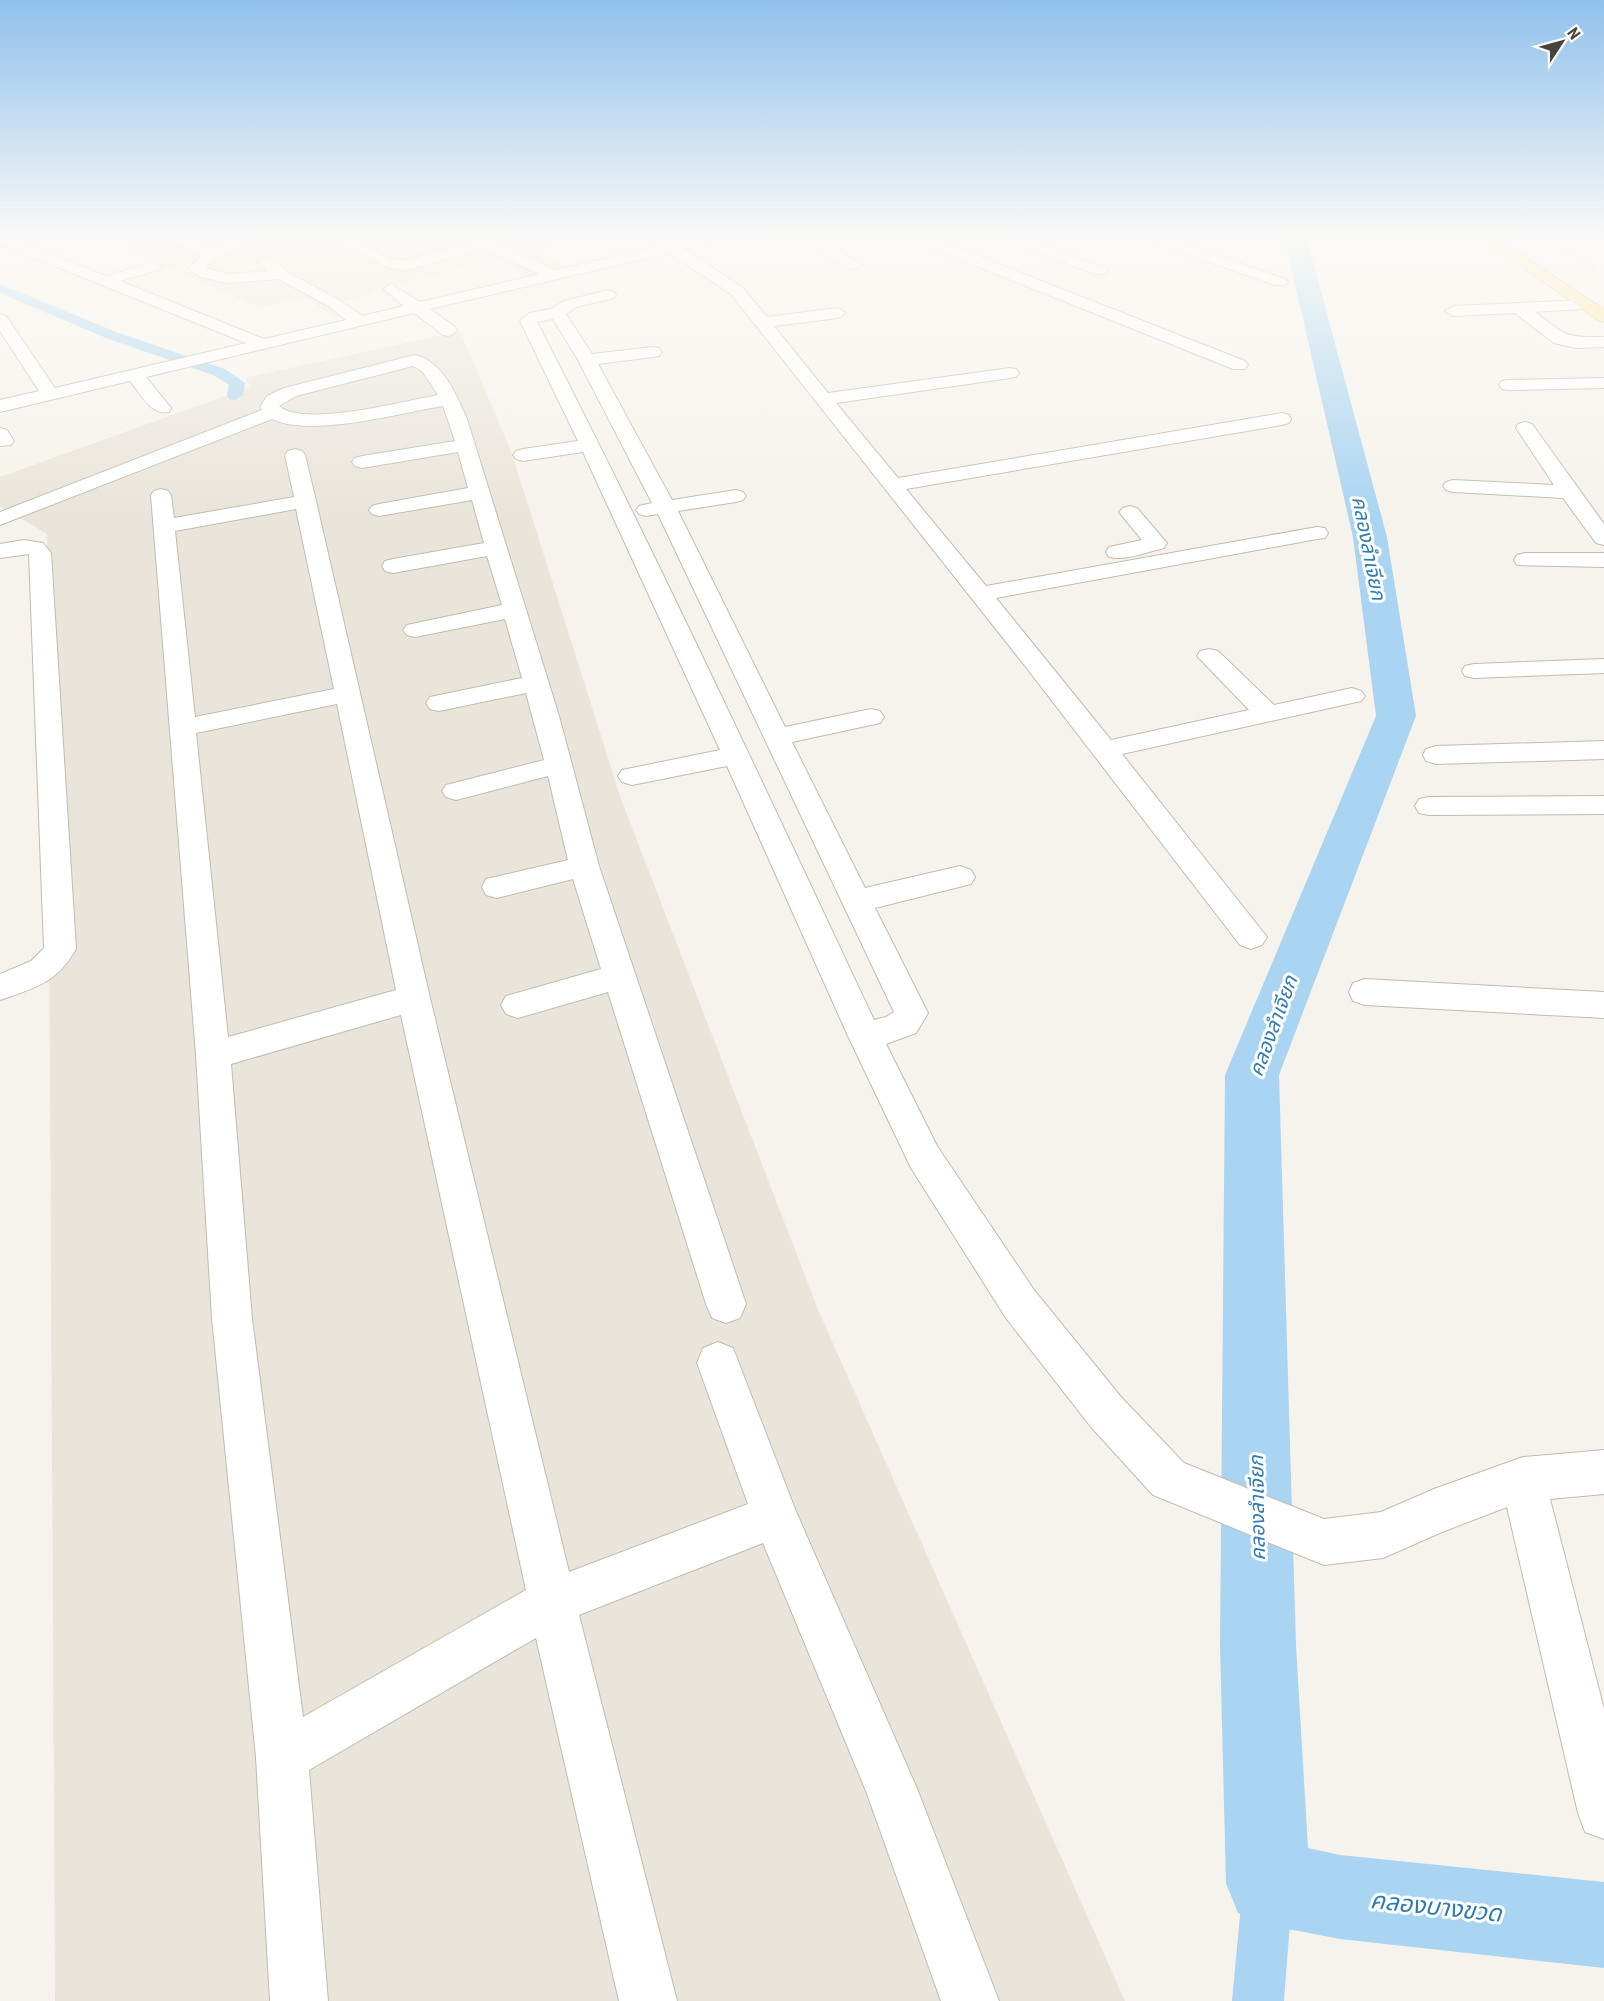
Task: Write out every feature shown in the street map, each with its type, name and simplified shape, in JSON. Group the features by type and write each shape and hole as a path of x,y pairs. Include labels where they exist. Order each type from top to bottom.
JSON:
{"street":[{"path":"7,329 50,394"},
{"path":"226,329 263,344"},
{"path":"0,406 323,329"},
{"path":"532,329 591,445 865,1035 924,1156 1020,1304 1107,1412 1168,1479 1324,1542 1383,1535 1465,1500 1523,1479 1604,1472"},
{"path":"568,329 587,360 665,507 911,1013 910,1019 902,1026 865,1035"},
{"path":"767,329 1251,937"},
{"path":"1149,329 1239,365"},
{"path":"1547,329 1560,339 1576,343 1600,343"},
{"path":"1580,329 1600,343"},
{"path":"587,360 653,352"},
{"path":"273,412 269,404 290,392 415,360 429,367 449,399 466,445 478,493 536,683 584,866 726,1304"},
{"path":"824,399 1010,373"},
{"path":"134,374 162,408"},
{"path":"1508,386 1604,383"},
{"path":"0,519 273,412 297,420 329,420 449,399"},
{"path":"892,485 1282,419"},
{"path":"1525,428 1569,492 1594,512 1604,538"},
{"path":"362,462 466,445"},
{"path":"523,455 591,445"},
{"path":"295,455 414,998 552,1602 648,2001"},
{"path":"1453,486 1569,492"},
{"path":"379,510 478,493"},
{"path":"623,514 736,496"},
{"path":"299,2001 282,1757 232,1318 213,1055 163,510 306,501"},
{"path":"975,590 1156,543 1130,512"},
{"path":"975,590 1317,533"},
{"path":"0,551 24,547 35,548 40,553 60,949 54,962 43,970 0,987"},
{"path":"393,566 495,548"},
{"path":"1525,560 1604,560"},
{"path":"415,630 514,610"},
{"path":"1209,656 1268,714"},
{"path":"1474,671 1604,666"},
{"path":"439,703 536,683"},
{"path":"183,728 347,694"},
{"path":"1104,750 1352,696"},
{"path":"775,737 871,717"},
{"path":"1436,755 1604,750"},
{"path":"632,776 735,756"},
{"path":"456,791 558,765"},
{"path":"1429,806 1604,805"},
{"path":"497,887 584,866"},
{"path":"857,901 960,877"},
{"path":"518,1005 620,976"},
{"path":"1365,992 1604,1005"},
{"path":"213,1055 414,998"},
{"path":"718,1363 775,1516 892,1791 970,2001"},
{"path":"1523,1479 1604,1813"},
{"path":"282,1757 552,1602 775,1516"}],"shaded area":[{"path":"460,331 511,451 621,799 819,1312 1125,2001 55,2001 47,534 0,506 0,477 250,387 245,378"}],"waterway":[{"path":"98,329 219,372 237,383 235,395"},
{"name":"คลองลำเจียก","path":"1318,329 1370,537 1396,716 1252,1075 1258,1645 1268,1883 1340,1897 1604,1925"},
{"path":"1258,2001 1268,1883"}],"water label":[{"name":"คลองบางขวด","path":"1436,1907"}]}
